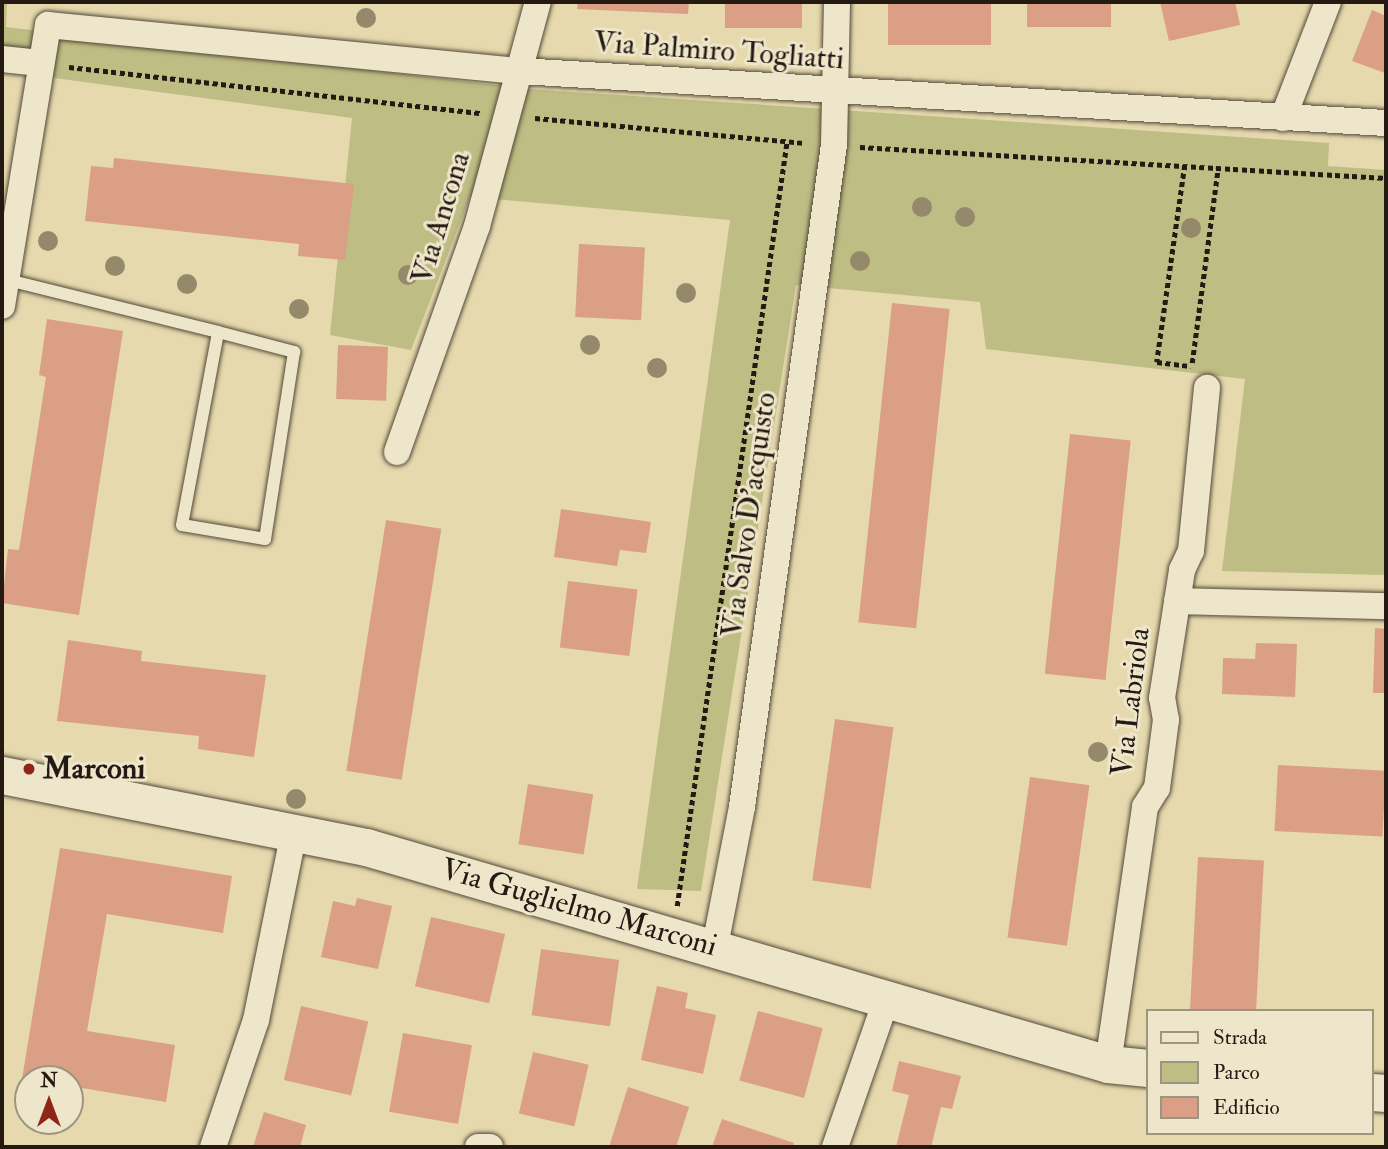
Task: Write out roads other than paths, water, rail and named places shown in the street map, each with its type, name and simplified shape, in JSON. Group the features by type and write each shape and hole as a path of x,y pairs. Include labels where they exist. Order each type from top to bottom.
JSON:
{"street":[{"name":"Via Ancona","path":"397,452 477,226 538,2"},
{"name":"Via Salvo D'acquisto","path":"715,946 742,807 834,145 838,92 837,2"},
{"path":"1283,118 1328,2"},
{"name":"Via Palmiro Togliatti","path":"40,63 48,25 520,71 1386,123"},
{"path":"2,59 40,63 2,306"},
{"name":"Via Labriola","path":"1108,1064 1145,807 1157,788 1166,720 1162,698 1177,601 1191,551 1207,388"},
{"path":"1177,601 1386,606"},
{"name":"Via Guglielmo Marconi","path":"2,775 366,846 715,946 1108,1064 1146,1069"},
{"path":"213,1147 257,1020 293,831"},
{"path":"835,1147 887,998"},
{"path":"478,1147 490,1147"}],"lane":[{"path":"8,280 218,332 293,352 265,539 182,524 218,332"}],"place":[{"name":"Marconi","path":"29,769"}]}
